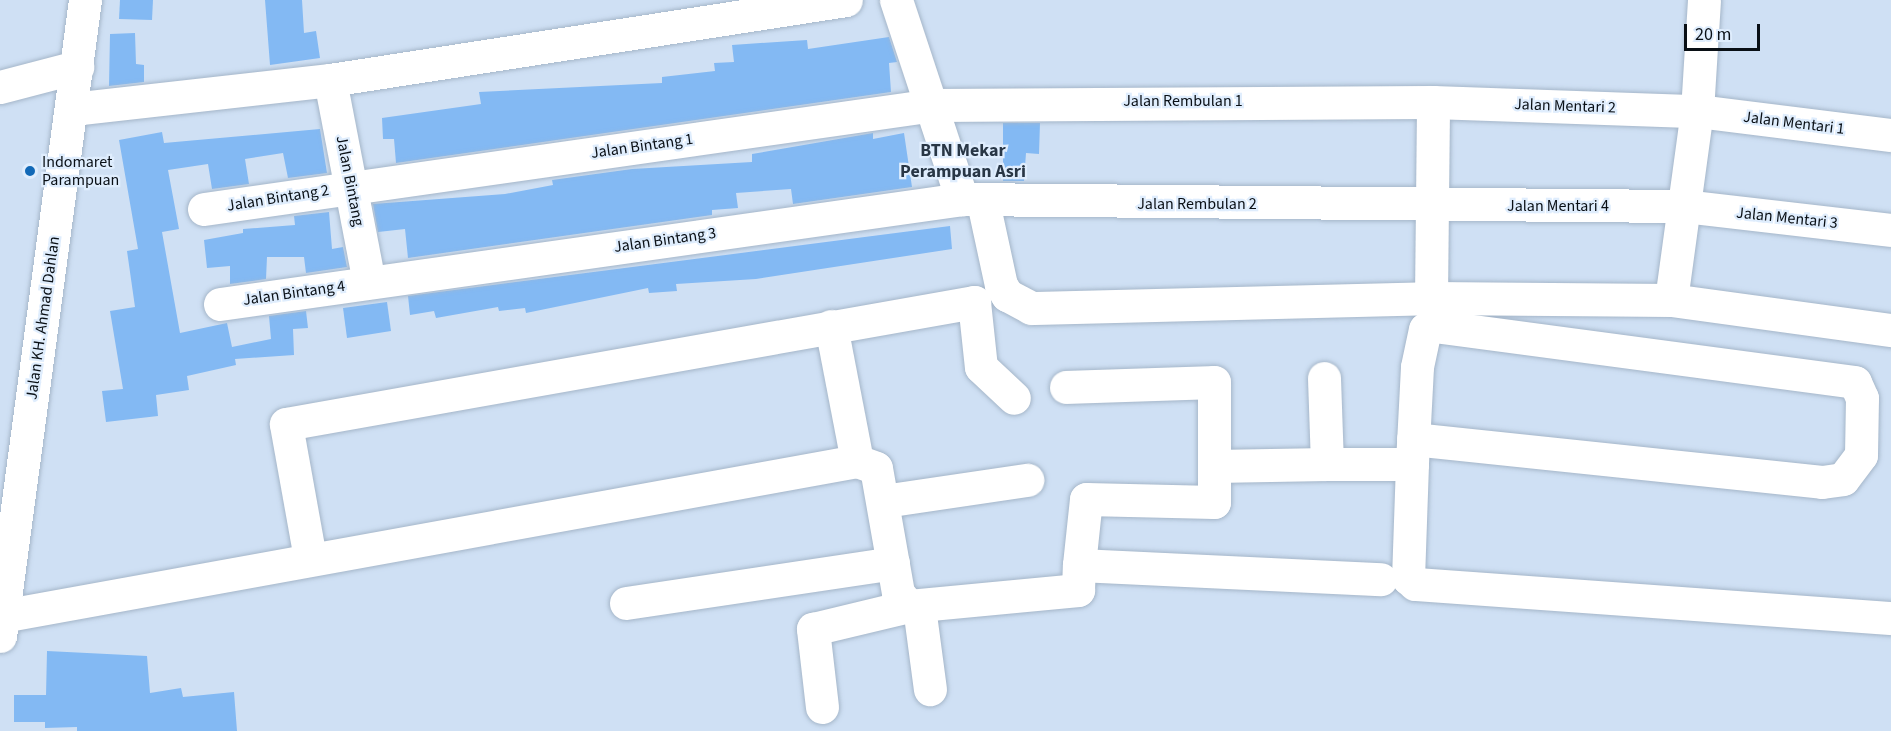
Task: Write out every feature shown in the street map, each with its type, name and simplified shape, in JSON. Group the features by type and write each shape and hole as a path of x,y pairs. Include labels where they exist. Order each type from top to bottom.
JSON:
{"street":[{"name":"Jalan KH. Ahmad Dahlan","path":"1,626 85,0"},
{"path":"72,109 330,80 846,0"},
{"path":"896,0 933,105 972,201 1001,285 1006,296 1031,308 1431,298 1671,300 1891,330"},
{"path":"1671,300 1697,111 1704,0"},
{"path":"0,87 77,67"},
{"name":"Jalan Bintang","path":"330,80 369,282"},
{"path":"1431,298 1433,102"},
{"name":"Jalan Rembulan 1","path":"933,105 1433,102"},
{"name":"Jalan Mentari 2","path":"1433,102 1697,111"},
{"name":"Jalan Bintang 1","path":"352,186 933,105"},
{"name":"Jalan Mentari 1","path":"1697,111 1891,135"},
{"name":"Jalan Bintang 2","path":"204,209 352,186"},
{"name":"Jalan Rembulan 2","path":"972,201 1433,205"},
{"name":"Jalan Bintang 3","path":"369,282 972,201"},
{"name":"Jalan Mentari 4","path":"1433,205 1683,206"},
{"name":"Jalan Mentari 3","path":"1683,206 1891,230"},
{"name":"Jalan Bintang 4","path":"220,304 369,282"},
{"path":"310,558 286,424 974,302 981,367 1014,398"},
{"path":"831,326 858,461"},
{"path":"1214,466 1327,464 1413,452 1822,482 1843,479 1857,462 1863,399 1849,380 1438,326 1425,329 1419,339 1413,452 1408,578 1415,584 1891,618"},
{"path":"1324,378 1327,464"},
{"path":"822,707 813,629 914,606 1078,590 1086,499 1214,502 1214,382 1066,387"},
{"path":"1,626 310,558 858,461 876,468 901,600 914,606"},
{"path":"884,501 1027,480"},
{"path":"626,603 893,563"},
{"path":"1079,565 1381,579"},
{"path":"914,606 930,689"}],"building":[{"path":"120,0 153,0 152,20 119,19"},
{"path":"265,0 302,0 304,33 316,31 320,58 270,65"},
{"path":"135,33 136,64 144,65 144,82 109,86 110,34"},
{"path":"889,37 897,62 889,63 891,92 396,163 394,139 383,139 382,118 481,104 479,92 662,83 662,77 715,71 714,63 734,62 732,45 807,40 808,49"},
{"path":"1003,123 1040,123 1039,154 1026,153 1024,181 1003,181"},
{"path":"320,129 327,173 288,178 283,153 245,159 249,184 212,189 208,164 168,170 179,229 162,232 180,333 227,323 232,347 271,339 269,316 306,311 308,328 293,329 294,355 235,359 236,365 187,376 189,390 156,395 158,416 106,422 102,391 123,389 110,311 135,307 127,251 138,249 119,140 162,132 164,143"},
{"path":"873,133 873,139 904,133 912,187 793,204 791,189 736,193 738,208 712,210 712,215 408,258 405,229 378,232 373,204 505,194 553,185 552,180 632,169 752,162 752,154"},
{"path":"329,212 332,249 343,247 347,267 306,273 304,257 267,257 266,279 230,284 230,266 207,268 204,240 243,233 243,229 295,225 294,216"},
{"path":"950,226 952,249 756,279 676,284 677,291 649,293 648,288 526,313 525,308 499,311 498,307 436,318 434,311 410,315 408,296"},
{"path":"387,302 391,331 347,338 343,308"},
{"path":"47,651 147,656 150,693 181,688 183,697 234,692 237,731 77,731 77,727 45,728 45,722 14,722 14,695 46,695"}],"place":[{"name":"Indomaret Parampuan","path":"30,171"}],"district":[{"name":"BTN Mekar Perampuan Asri","path":"963,162"}]}
